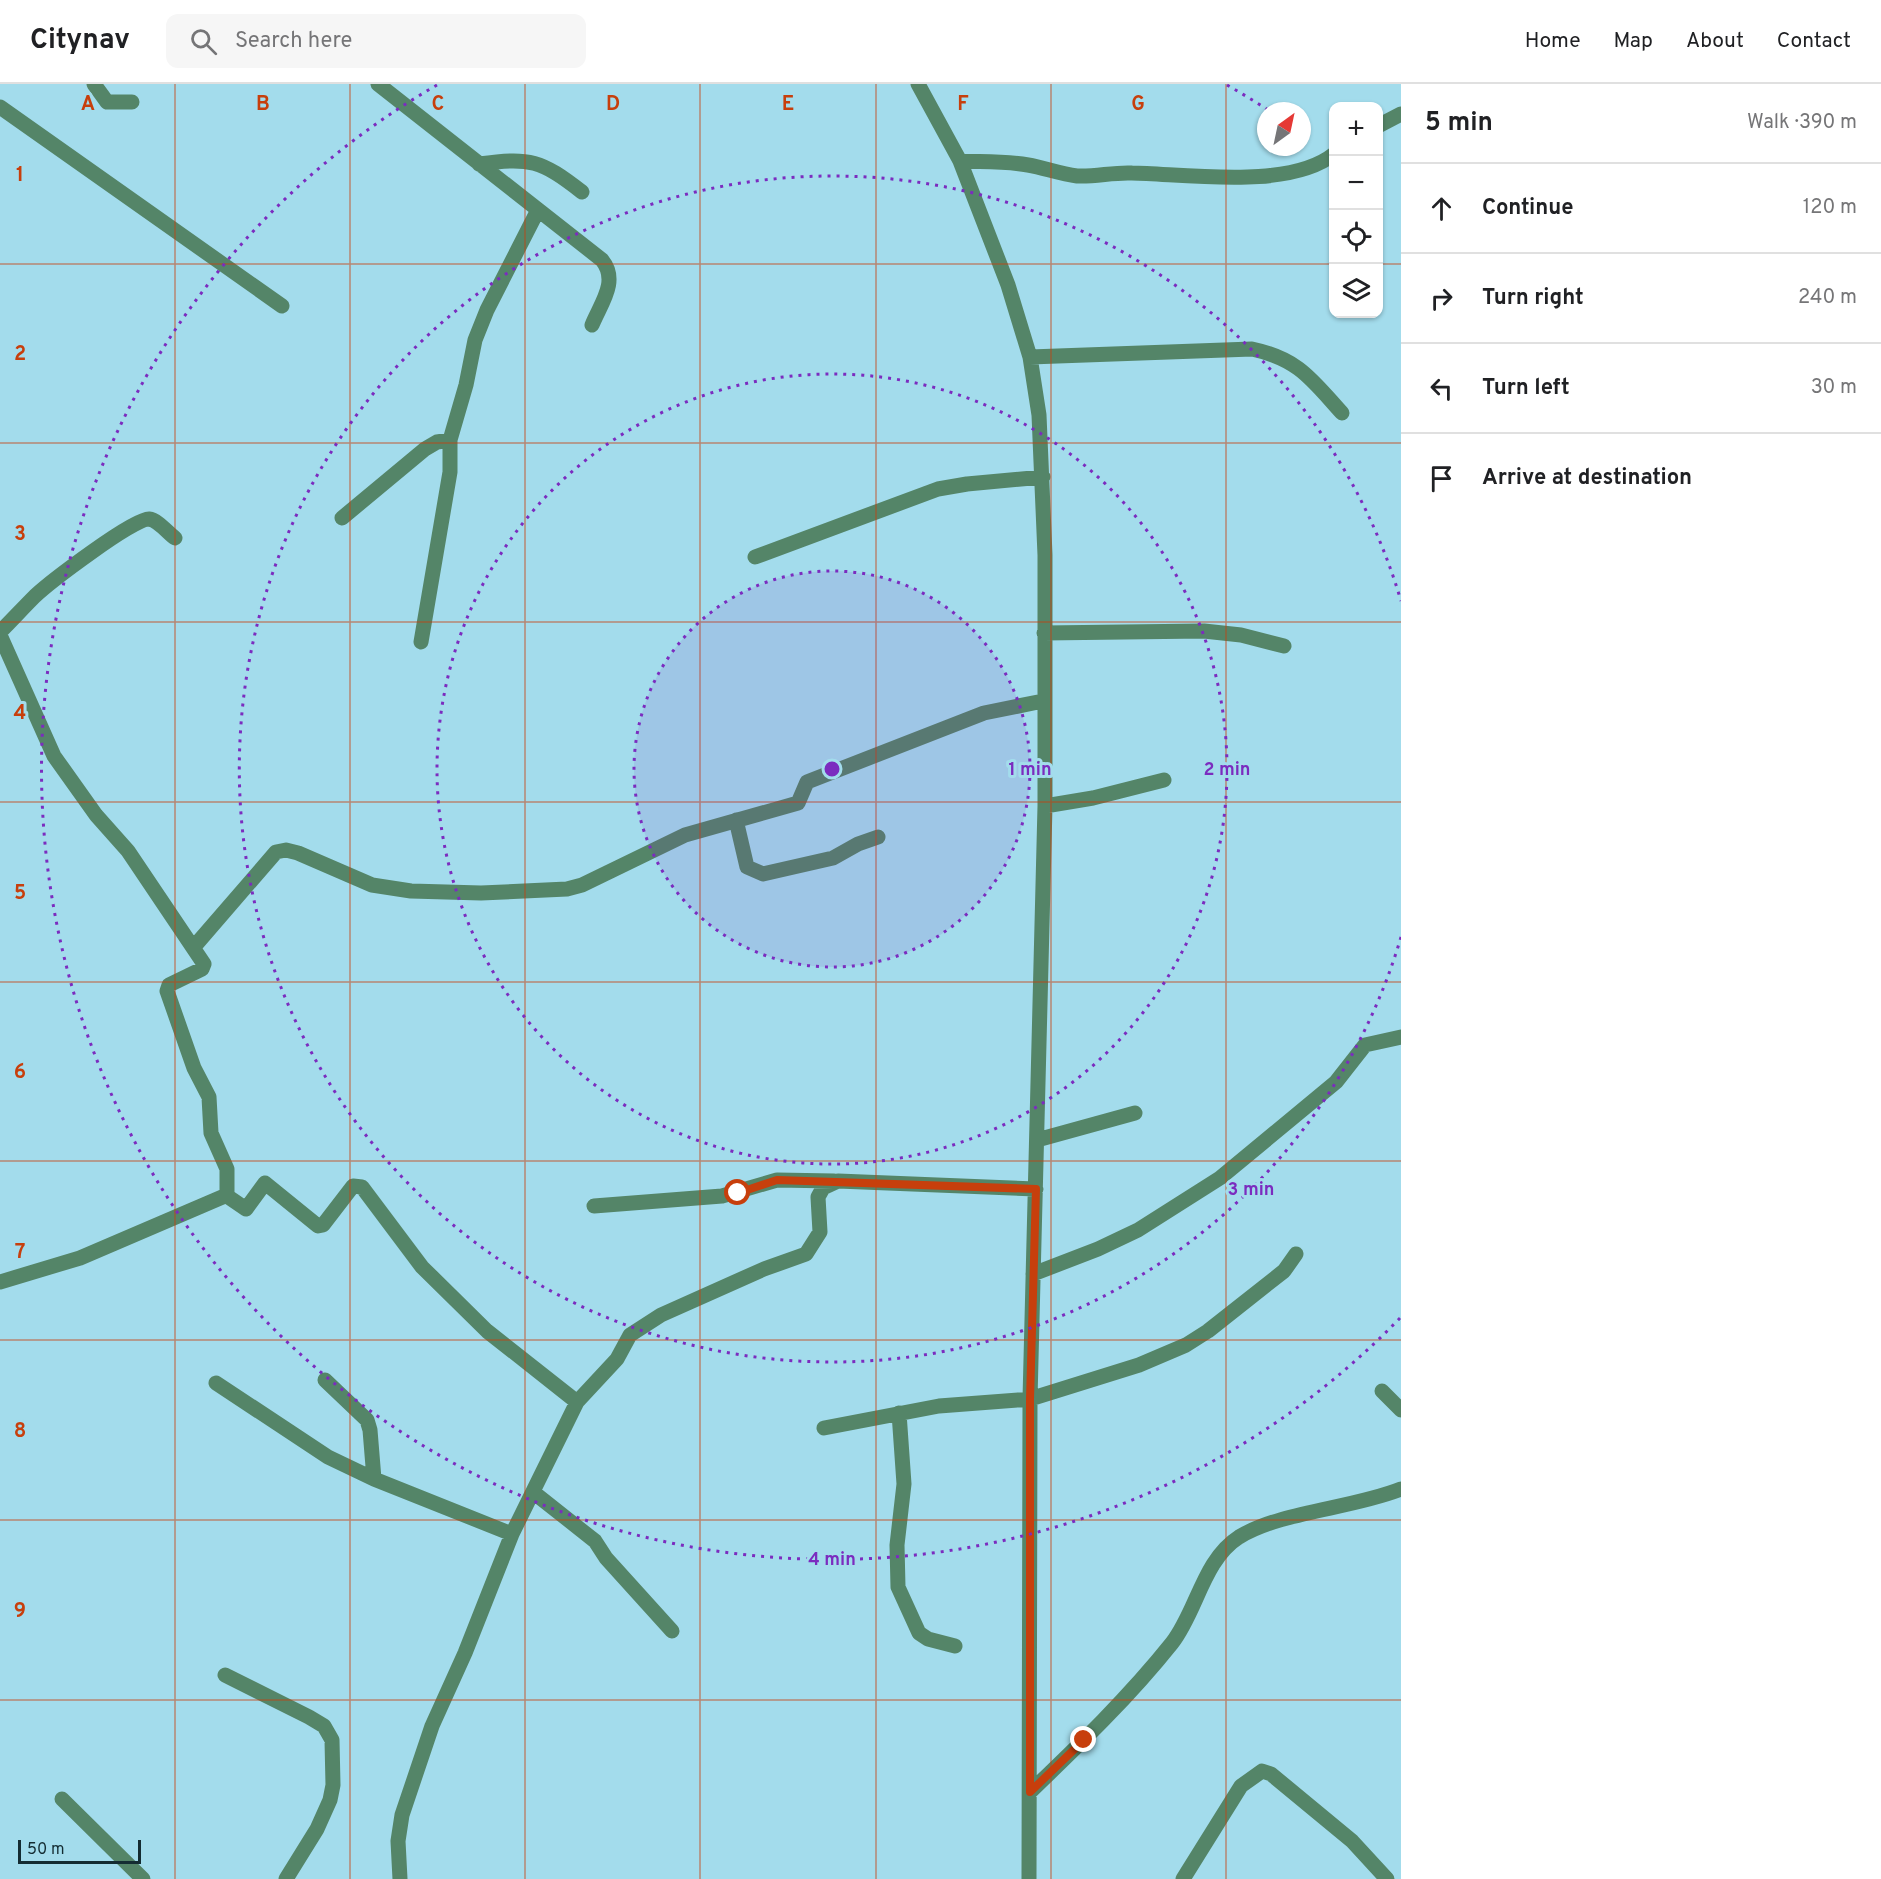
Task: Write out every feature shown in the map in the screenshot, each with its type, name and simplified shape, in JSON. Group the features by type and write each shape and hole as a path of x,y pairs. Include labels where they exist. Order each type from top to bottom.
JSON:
{"street":[{"path":"94,84 107,102 132,102"},
{"path":"378,84 570,233 609,268 611,278 592,325"},
{"path":"918,84 960,160 1008,285 1030,357 1039,415 1043,477 1045,806 1030,1399 1029,1879"},
{"path":"0,107 282,306"},
{"path":"1383,123 1401,114"},
{"path":"960,160 1025,165 1053,172 1094,177 1128,173 1181,177 1256,176 1305,168 1330,156"},
{"path":"479,164 528,160 543,165 582,192"},
{"path":"421,642 450,472 450,440 466,385 475,340 487,310 538,210"},
{"path":"1030,357 1252,349 1273,354 1300,367 1342,413"},
{"path":"342,518 425,448 437,442 450,440"},
{"path":"755,557 938,489 1043,477"},
{"path":"175,538 153,519 147,519 96,549 37,595 0,634 54,756 96,815 128,851 204,964 202,969 169,985 167,991 194,1068 209,1097 211,1133 227,1169 227,1195"},
{"path":"1044,633 1204,631 1241,635 1284,646"},
{"path":"193,948 276,852 286,850 372,885 411,891 481,894 567,889 582,885 685,835 798,803 807,782 984,713 1043,701"},
{"path":"1045,806 1092,798 1164,780"},
{"path":"736,820 747,867 764,874 833,858 858,844 878,837"},
{"path":"1033,1274 1098,1249 1138,1230 1220,1178 1336,1082 1365,1045 1401,1037"},
{"path":"1037,1140 1136,1113"},
{"path":"594,1206 722,1196 777,1180 1036,1189"},
{"path":"400,1879 398,1841 402,1815 432,1726 465,1653 512,1534 577,1402 617,1359 630,1335 662,1315 764,1269 806,1254 820,1232 818,1197 823,1188 838,1181"},
{"path":"227,1195 246,1209 265,1183 318,1226 323,1225 353,1186 363,1187 422,1267 488,1331 577,1402"},
{"path":"0,1282 80,1258 227,1195"},
{"path":"824,1428 939,1406 1030,1399 1097,1379 1186,1345 1271,1282 1296,1254"},
{"path":"325,1380 367,1420 370,1430 374,1479"},
{"path":"216,1383 328,1456 374,1479 512,1534"},
{"path":"1382,1391 1401,1410"},
{"path":"899,1413 904,1484 897,1545 898,1587 919,1633 928,1639 955,1646"},
{"path":"1030,1792 1100,1724 1173,1642 1192,1611 1211,1567 1222,1550 1239,1537 1271,1523 1356,1505 1401,1489"},
{"path":"533,1492 595,1541 606,1558 672,1631"},
{"path":"225,1675 324,1726 332,1740 333,1785 330,1800 316,1829 286,1879"},
{"path":"1183,1879 1241,1786 1262,1772 1271,1774 1352,1841 1387,1879"},
{"path":"62,1799 143,1879"}],"route":[{"path":"738,1193 777,1180 1036,1189 1030,1399 1030,1792 1084,1740"}]}
